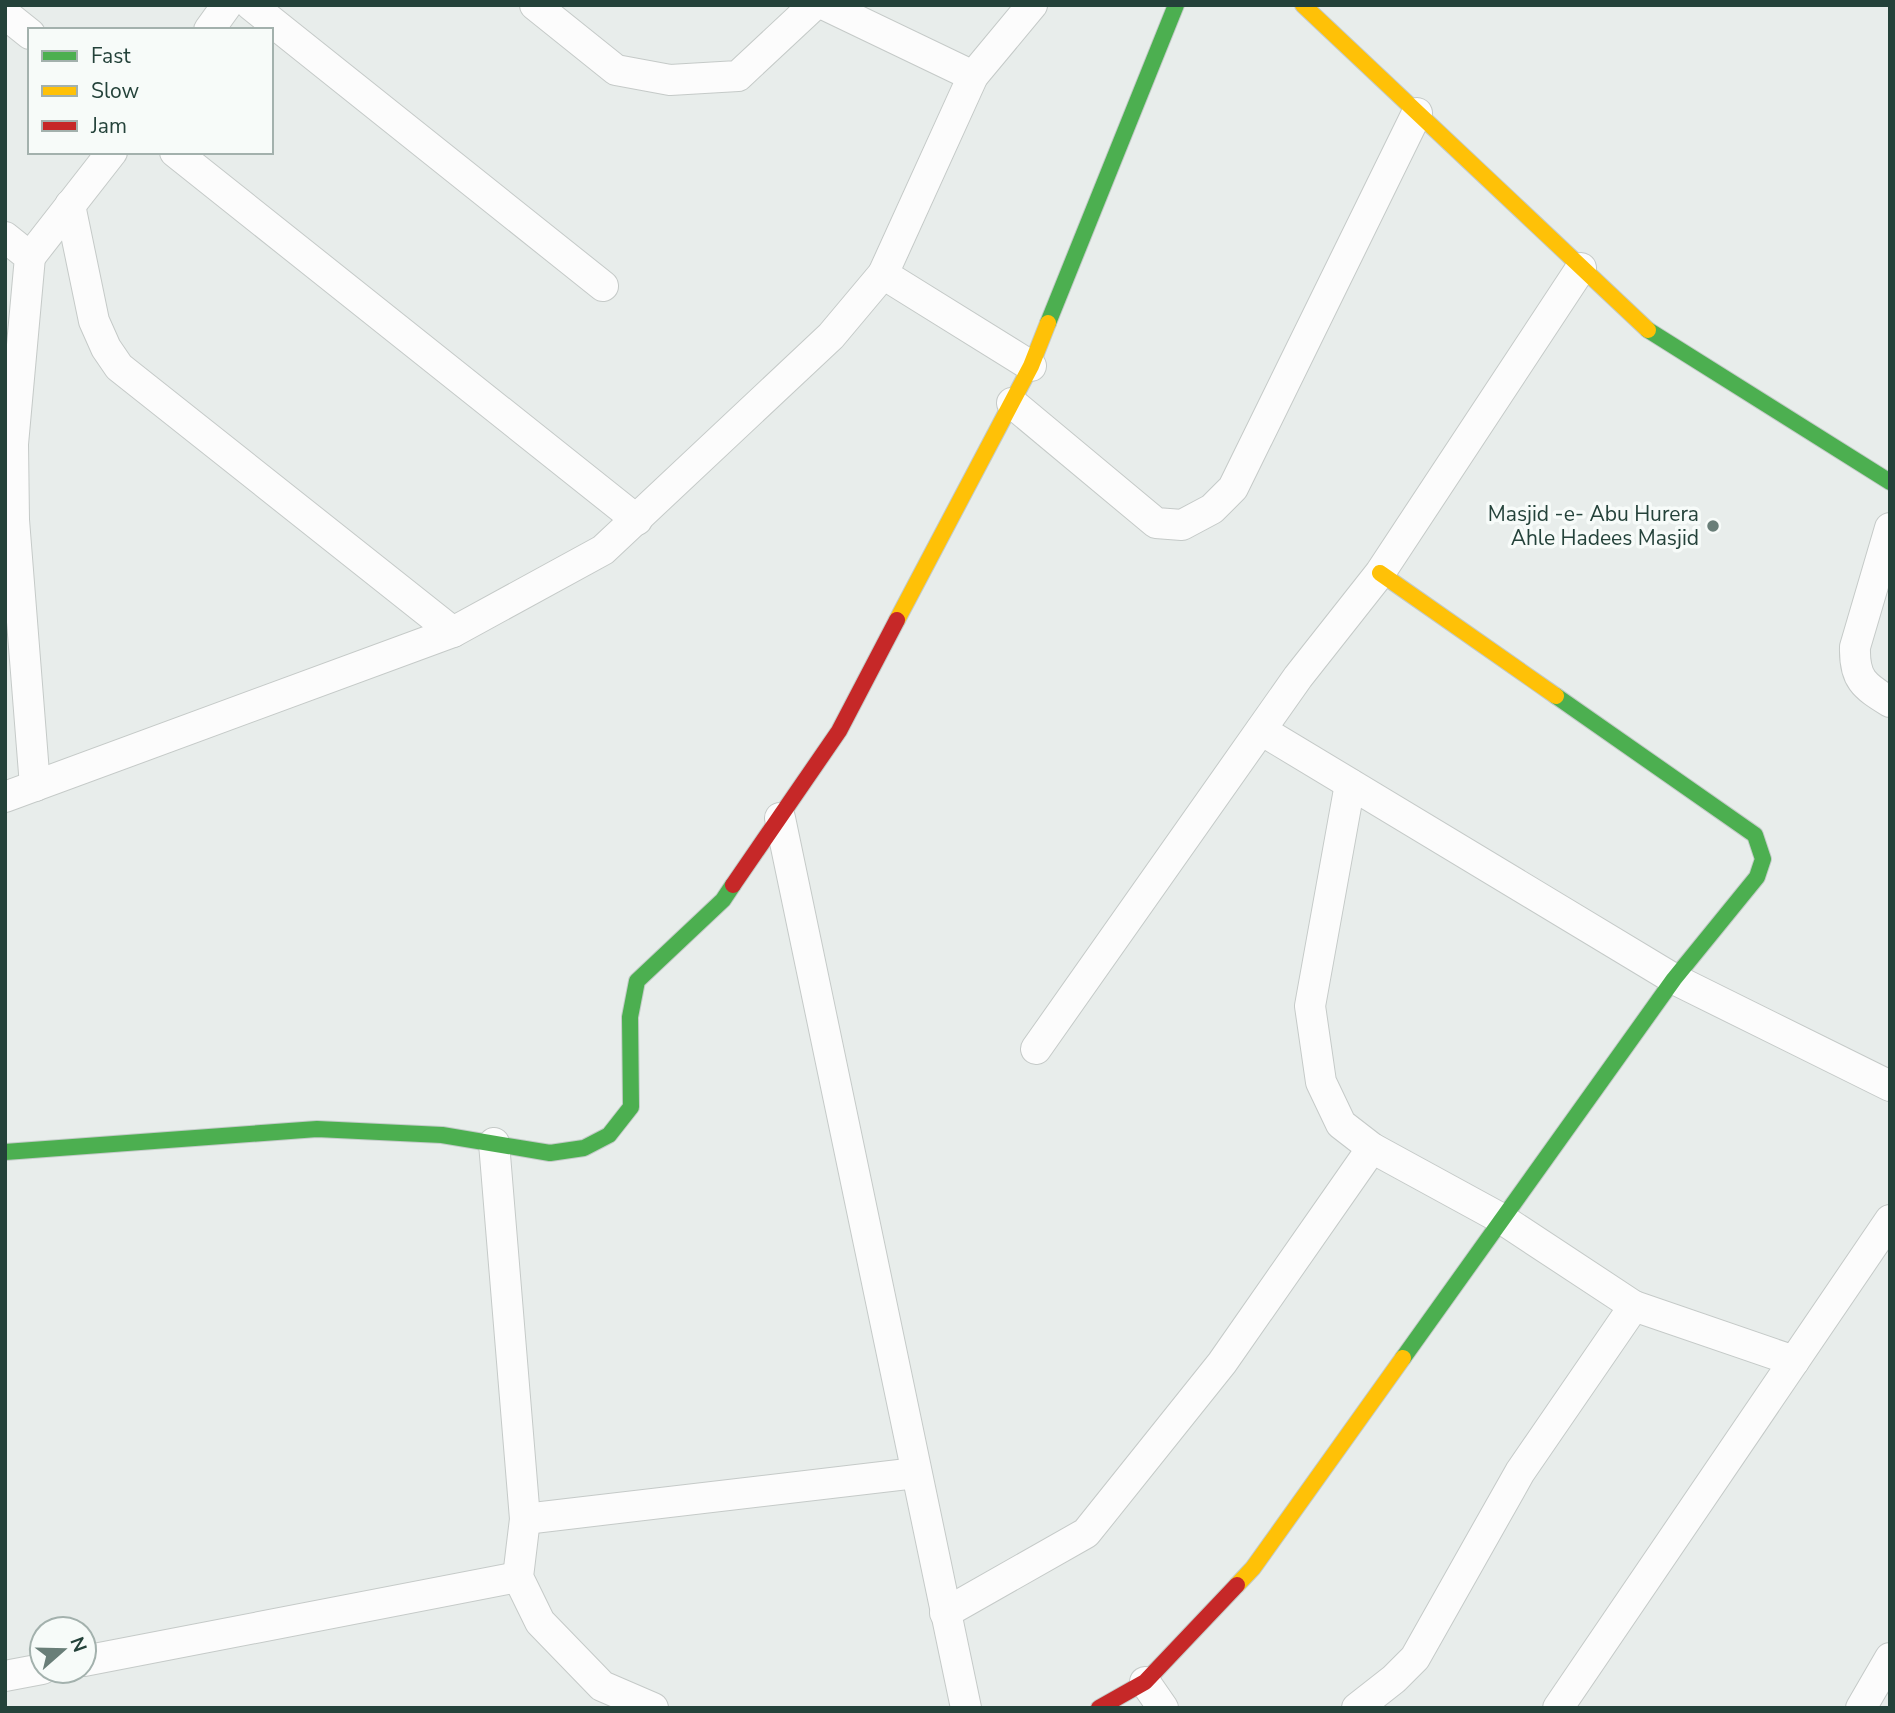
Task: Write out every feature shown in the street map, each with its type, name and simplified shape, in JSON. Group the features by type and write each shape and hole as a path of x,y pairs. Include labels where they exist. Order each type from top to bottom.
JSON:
{"street":[{"path":"210,28 227,5"},
{"path":"251,5 603,286"},
{"path":"535,5 616,70 670,80 738,76 814,5"},
{"path":"824,5 973,76"},
{"path":"5,797 453,632 603,550 831,336 883,274 973,76 1032,5"},
{"path":"5,1152 317,1129 442,1135 550,1153 584,1148 609,1135 631,1107 630,1017 637,981 723,900 839,732 1031,366 1176,5"},
{"path":"1303,5 1643,327 1890,482"},
{"path":"5,14 28,32"},
{"path":"1012,403 1156,523 1182,525 1212,509 1233,488 1417,113"},
{"path":"35,786 14,495 13,443 30,257 110,154"},
{"path":"178,154 637,520"},
{"path":"70,205 94,321 106,348 119,367 453,632"},
{"path":"5,237 30,257"},
{"path":"1036,1049 1298,677 1380,573 1581,268"},
{"path":"883,274 1031,366"},
{"path":"1890,528 1855,647 1855,667 1862,682 1890,702"},
{"path":"1099,1708 1145,1682 1254,1568 1674,979 1757,877 1763,859 1755,835 1380,573"},
{"path":"1261,730 1674,979 1890,1086"},
{"path":"1350,783 1310,1006 1321,1082 1341,1124 1372,1148 1502,1219 1634,1306 1794,1361"},
{"path":"780,818 966,1708"},
{"path":"494,1143 525,1519 518,1577 540,1622 602,1686 653,1708"},
{"path":"945,1613 1086,1533 1222,1363 1372,1148"},
{"path":"1558,1708 1890,1220"},
{"path":"1357,1708 1394,1679 1415,1658 1520,1472 1634,1306"},
{"path":"525,1519 916,1474"},
{"path":"98,1658 518,1577"},
{"path":"1861,1708 1890,1658"},
{"path":"5,1676 28,1672"},
{"path":"1145,1682 1163,1708"}],"traffic: fast":[{"path":"1048,323 1176,5"},
{"path":"1648,330 1890,482"},
{"path":"1403,1358 1674,979 1757,877 1763,859 1755,835 1556,696"},
{"path":"5,1152 317,1129 442,1135 550,1153 584,1148 609,1135 631,1107 630,1017 637,981 723,900 733,885"}],"traffic: slow":[{"path":"1303,5 1648,330"},
{"path":"897,620 1031,366 1048,323"},
{"path":"1380,573 1556,696"},
{"path":"1237,1585 1253,1568 1403,1358"}],"traffic: jam":[{"path":"733,885 839,731 897,620"},
{"path":"1099,1708 1145,1682 1237,1585"}],"place":[{"name":"Masjid -e- Abu Hurera Ahle Hadees Masjid","path":"1713,526"}]}
